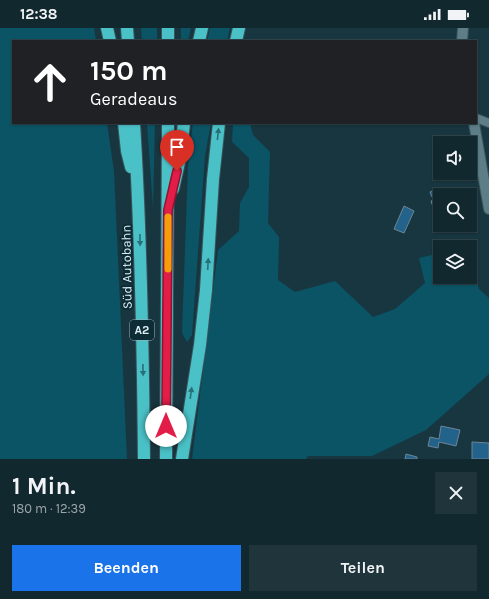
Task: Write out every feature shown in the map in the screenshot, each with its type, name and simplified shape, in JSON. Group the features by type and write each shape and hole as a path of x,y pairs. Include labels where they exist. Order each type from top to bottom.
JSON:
{"highway":[{"path":"107,28 110,40"},
{"path":"127,28 128,40"},
{"path":"168,28 168,40"},
{"path":"199,40 202,28"},
{"path":"236,40 239,28"},
{"path":"124,124 127,151 139,201"},
{"name":"Süd Autobahn","path":"134,124 139,201 144,459"},
{"name":"A2","path":"166,459 168,124"},
{"path":"168,210 180,158 184,124"},
{"path":"182,459 200,345 220,124"}],"main road":[{"path":"462,40 463,28"},
{"path":"474,124 489,209"}],"street":[{"path":"477,118 489,123"}],"shaded area":[{"path":"0,28 94,28 96,40 12,40 12,124 107,124 114,171 127,459 0,459"},
{"path":"141,28 157,28 157,40 142,40"},
{"path":"181,28 191,28 188,40 181,40"},
{"path":"210,28 230,28 227,40 207,40"},
{"path":"147,124 155,124 153,208"},
{"path":"193,124 211,124 205,156 192,335 187,342 182,333 188,166"},
{"path":"233,124 250,124 253,135 270,152 268,223 279,237 278,280 295,292 335,281 373,317 395,309 425,283 419,258 433,255 433,284 477,284 477,282 479,289 489,298 489,374 426,430 372,456 308,456 306,459 192,459 218,250 239,231 240,203 249,187 249,158 232,142"}],"building":[{"path":"433,191 433,197 432,197 430,192"},
{"path":"404,206 414,211 404,233 394,229"},
{"path":"441,426 460,430 456,446 439,442 438,448 428,446 430,437 439,439"},
{"path":"472,442 489,443 489,459 472,459"},
{"path":"406,454 417,457 417,459 405,459"}],"slow traffic":[{"path":"168,217 168,269"}],"route":[{"path":"166,426 168,210 177,171"}]}
